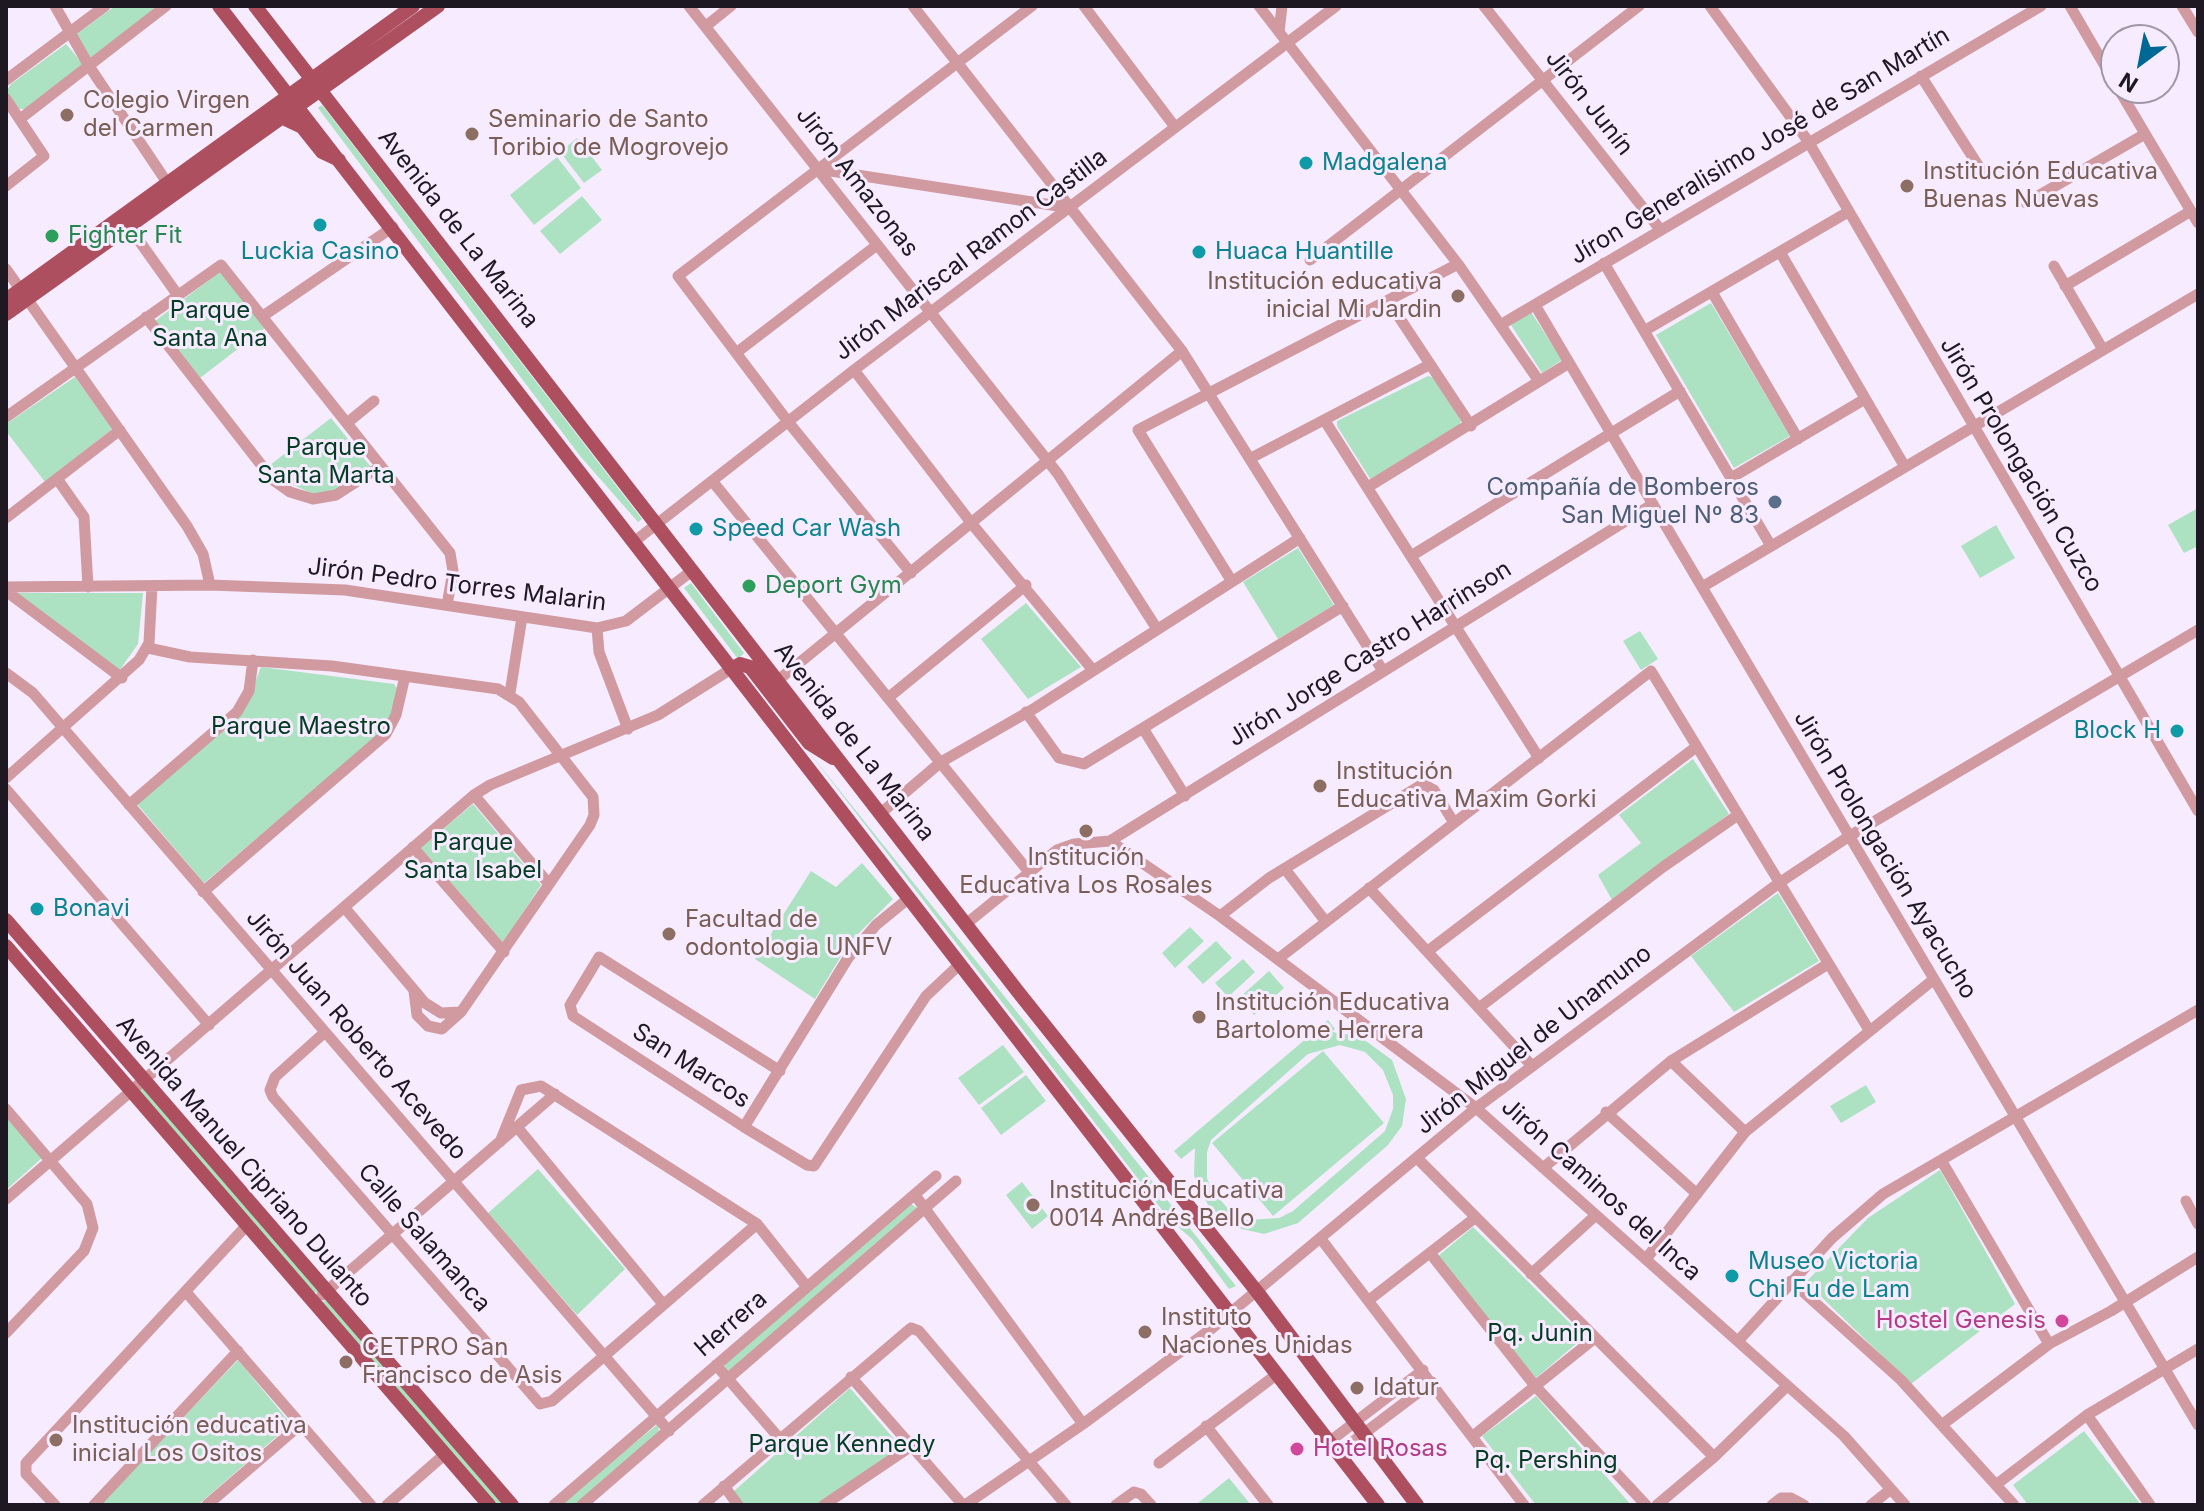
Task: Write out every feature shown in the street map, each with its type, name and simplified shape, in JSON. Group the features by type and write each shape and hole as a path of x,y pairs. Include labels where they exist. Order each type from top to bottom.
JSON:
{"main road":[{"name":"Avenida de La Marina","path":"219,6 343,162 1378,1505"},
{"name":"Avenida de La Marina","path":"255,6 966,924 1258,1293 1417,1505"},
{"path":"323,91 413,6"},
{"path":"6,314 23,294 172,189 292,97 323,91 438,6"},
{"path":"172,189 283,118 292,97"},
{"path":"283,118 302,127 322,152 343,162"},
{"path":"6,300 23,294"},
{"path":"731,669 740,664 750,667 809,743 843,765"},
{"name":"Avenida Manuel Cipriano Dulanto","path":"6,920 512,1505"},
{"name":"Avenida Manuel Cipriano Dulanto","path":"6,946 489,1505"}],"street":[{"path":"55,6 89,66 172,189"},
{"path":"6,80 105,6"},
{"path":"20,119 166,6"},
{"name":"Jirón Amazonas","path":"689,6 1049,461 1157,629"},
{"path":"706,26 731,6"},
{"path":"913,6 1182,351 1383,671"},
{"path":"911,573 789,423 678,276 1032,6"},
{"path":"1084,6 1175,127"},
{"path":"1259,6 1458,264 1539,381"},
{"path":"1279,32 1282,6"},
{"name":"Jirón Mariscal Ramon Castilla","path":"635,541 854,370 1336,6"},
{"name":"Jirón Junín","path":"1484,6 1659,228"},
{"path":"1310,260 1545,82 1639,6"},
{"name":"Jirón Prolongación Cuzco","path":"1710,6 1808,141 2198,811"},
{"name":"Jíron Generalisimo José de San Martín","path":"1502,324 1659,228 2041,6"},
{"path":"2070,6 2100,57"},
{"path":"2182,6 2198,32"},
{"path":"1921,76 1981,170"},
{"path":"6,99 44,156 6,186"},
{"path":"2128,104 2198,223"},
{"path":"2026,203 2145,134"},
{"path":"818,169 1071,208"},
{"path":"2065,286 2191,211"},
{"path":"1644,331 1848,212"},
{"path":"126,222 177,294"},
{"path":"263,316 393,227"},
{"path":"736,353 877,245"},
{"path":"1780,252 1905,467"},
{"path":"1604,263 1771,546"},
{"path":"1231,580 1138,430 1458,264"},
{"path":"6,417 221,265 450,553 453,571 447,605"},
{"path":"2054,266 2102,348"},
{"path":"6,269 195,540 210,585"},
{"path":"1712,292 1798,439"},
{"path":"1702,587 2198,294"},
{"path":"1389,302 1471,426"},
{"name":"Jirón Prolongación Ayacucho","path":"1535,305 2198,1425"},
{"path":"146,317 273,480 290,492 313,499 336,495 381,466"},
{"path":"777,681 1182,351"},
{"path":"1368,487 1569,363"},
{"path":"1251,458 1429,365"},
{"path":"854,370 972,524 1026,585 1092,669"},
{"path":"1411,556 1610,431 1680,391"},
{"path":"1731,478 1865,399"},
{"path":"347,423 374,401"},
{"path":"1325,421 1539,758"},
{"path":"6,518 120,430"},
{"path":"58,480 84,517 88,587"},
{"path":"713,482 1029,872"},
{"name":"Jirón Jorge Castro Harrinson","path":"1110,841 1653,504"},
{"path":"881,813 941,762 1026,712 1300,538"},
{"name":"Jirón Pedro Torres Malarin","path":"6,589 210,585 345,590 597,628 626,621 693,570"},
{"path":"888,698 1026,585"},
{"path":"6,778 122,678 148,648 152,586"},
{"path":"6,589 122,678"},
{"path":"1026,712 1050,748 1072,764 1098,758 1343,606"},
{"path":"510,693 522,617"},
{"path":"597,628 599,652 628,729"},
{"name":"Jirón Miguel de Unamuno","path":"964,1505 1083,1424 1258,1293 1476,1108 1779,883 1848,837 2198,630"},
{"path":"148,648 190,657 253,660 405,676 510,693 588,787 594,815 461,1012 441,1013 414,990 344,907"},
{"path":"129,805 237,712 249,691 253,660"},
{"path":"6,1199 474,795 490,785 628,729 681,703 731,669"},
{"path":"1278,959 1646,672 1655,674 1696,747 1869,1030"},
{"name":"Jirón Juan Roberto Acevedo","path":"6,673 33,693 669,1431"},
{"path":"203,892 386,734 396,715 405,676"},
{"path":"1144,730 1185,796"},
{"path":"1428,951 1696,747"},
{"path":"1220,916 1285,869 1423,784 1434,790 1454,823"},
{"path":"6,789 209,1025"},
{"path":"474,795 549,884"},
{"path":"1480,1007 1663,867 1738,815"},
{"path":"966,924 1057,850 1074,844 1110,841"},
{"name":"Jirón Caminos del Inca","path":"1110,841 1220,916 1476,1108 1844,1436 1905,1505"},
{"path":"413,847 504,952"},
{"path":"1285,869 1326,922"},
{"path":"1369,888 1532,1066"},
{"path":"744,1127 856,948 876,925 909,898"},
{"name":"San Marcos","path":"780,1071 599,957 570,1005 573,1016 807,1165 819,1162 926,996 960,964"},
{"path":"1543,1168 1606,1112 1671,1061 1828,964"},
{"path":"1646,1259 1745,1132 1933,980"},
{"path":"1738,1341 1832,1238 1883,1194 2197,1014"},
{"name":"Calle Salamanca","path":"324,1033 275,1077 270,1090 273,1097 537,1402 545,1404 552,1401 757,1224"},
{"path":"1671,1061 1745,1132"},
{"path":"500,1142 521,1090 534,1085 555,1094 757,1224 807,1287"},
{"path":"314,1302 555,1094"},
{"path":"6,1109 87,1204 92,1217 90,1239 84,1251 6,1333"},
{"path":"1606,1112 1697,1194"},
{"path":"517,1127 663,1304"},
{"path":"1417,1158 1714,1457"},
{"path":"1941,1160 2049,1344"},
{"name":"Herrera","path":"554,1505 936,1176"},
{"name":"Herrera","path":"582,1505 730,1380 956,1181"},
{"path":"915,1195 1083,1424"},
{"path":"2186,1201 2198,1224"},
{"path":"1531,1274 1596,1215"},
{"path":"1369,1300 1476,1217"},
{"path":"55,1505 26,1474 26,1463 247,1225"},
{"path":"1321,1239 1524,1505"},
{"path":"1430,1253 1536,1387 1646,1505"},
{"path":"1943,1424 2049,1344 2198,1257"},
{"path":"1791,1281 1901,1380 2014,1505"},
{"path":"186,1292 371,1505"},
{"path":"703,1505 906,1330 915,1329 1066,1505"},
{"path":"1473,1436 1595,1338"},
{"path":"1997,1484 2087,1415 2198,1349"},
{"path":"94,1505 238,1351"},
{"path":"716,1365 780,1439"},
{"path":"1333,1448 1423,1370"},
{"path":"1159,1463 1276,1375"},
{"path":"851,1377 964,1505"},
{"path":"1358,1428 1432,1382"},
{"path":"1657,1505 1714,1457 1787,1386"},
{"path":"2087,1415 2150,1505"},
{"path":"207,1505 301,1424"},
{"path":"1206,1426 1268,1505"},
{"path":"824,1505 910,1447"},
{"path":"387,1505 445,1454"},
{"path":"724,1486 738,1505"},
{"path":"1871,1505 1891,1489"},
{"path":"1116,1505 1134,1492 1141,1494 1151,1505"},
{"path":"1772,1505 1781,1498 1791,1498 1804,1505"}],"green space":[{"path":"115,6 162,6 93,59 77,40 77,34"},
{"path":"66,44 83,64 28,109 18,109 6,92 11,84"},
{"path":"322,105 642,519 638,522 580,456 318,108"},
{"path":"577,138 602,170 584,183 560,152"},
{"path":"557,157 581,188 534,225 510,195"},
{"path":"582,196 602,220 560,254 540,231"},
{"name":"Parque Santa Ana","path":"221,271 265,328 200,378 155,321"},
{"path":"1711,303 1790,436 1734,468 1656,335"},
{"path":"1531,312 1562,360 1542,373 1511,325"},
{"path":"1428,376 1434,378 1461,421 1459,426 1371,480 1337,426 1337,421"},
{"path":"75,377 112,429 45,482 6,431 6,424"},
{"name":"Parque Santa Marta","path":"331,418 371,467 328,494 313,494 289,483 270,465"},
{"path":"2198,508 2198,546 2184,553 2168,525"},
{"path":"1996,525 2015,558 1980,578 1961,546"},
{"path":"1298,548 1334,605 1278,639 1243,582"},
{"path":"691,583 744,653 738,659 684,588"},
{"path":"12,593 143,593 138,644 119,671"},
{"path":"1026,603 1081,667 1028,699 981,639"},
{"path":"1640,631 1658,659 1641,670 1623,641"},
{"name":"Parque Maestro","path":"261,667 394,684 397,688 392,713 382,732 204,883 137,804 236,720 245,709"},
{"path":"748,673 1236,1286 1229,1289 1192,1239 1169,1219"},
{"path":"1693,759 1729,814 1612,900 1598,875 1641,843 1619,815"},
{"name":"Parque Santa Isabel","path":"473,804 541,885 503,943 421,848"},
{"path":"862,863 893,899 849,943 815,999 755,959 811,871 836,887"},
{"path":"1778,893 1819,961 1734,1012 1691,956"},
{"path":"1190,927 1204,941 1175,968 1162,953"},
{"path":"1216,941 1232,958 1203,984 1187,967"},
{"path":"1243,959 1255,972 1228,997 1215,983"},
{"path":"1269,971 1284,988 1254,1015 1239,998"},
{"path":"1328,1020 1335,1029 1332,1032 1359,1036 1392,1060 1406,1099 1402,1126 1388,1145 1298,1223 1264,1234 1233,1227 1209,1206 1194,1175 1195,1148 1181,1159 1174,1151","holes":["1340,1045 1365,1052 1383,1070 1393,1095 1393,1109 1385,1131 1293,1211 1279,1218 1247,1220 1230,1211 1212,1190 1207,1178 1207,1152 1211,1140 1308,1054"]},
{"path":"1003,1045 1024,1072 979,1105 958,1078"},
{"path":"1323,1051 1384,1123 1273,1216 1212,1143"},
{"path":"1026,1075 1046,1101 1001,1135 981,1108"},
{"path":"1866,1085 1876,1102 1841,1123 1830,1106"},
{"path":"143,1088 319,1289 318,1292 312,1293 139,1091"},
{"path":"6,1117 42,1158 6,1190"},
{"path":"538,1169 625,1269 577,1315 488,1213"},
{"path":"1940,1170 2015,1304 1911,1384 1806,1282 1868,1218"},
{"path":"1022,1182 1048,1216 1032,1229 1006,1195"},
{"path":"911,1204 919,1209 728,1374 724,1364"},
{"name":"Pq. Junin","path":"1473,1227 1584,1337 1536,1378 1437,1257"},
{"path":"326,1299 506,1505 495,1505 321,1305"},
{"path":"238,1360 291,1424 198,1505 100,1505"},
{"name":"Parque Kennedy","path":"850,1388 900,1446 899,1451 819,1505 743,1505 733,1492"},
{"name":"Pq. Pershing","path":"1536,1396 1631,1505 1536,1505 1482,1436"},
{"path":"658,1424 659,1433 577,1505 558,1505"},
{"path":"2084,1431 2141,1505 2028,1505 2013,1485"},
{"path":"1229,1478 1251,1505 1198,1503"}],"place":[{"name":"Colegio Virgen del Carmen","path":"67,115"},
{"name":"Seminario de Santo Toribio de Mogrovejo","path":"472,134"},
{"name":"Madgalena","path":"1306,163"},
{"name":"Institución Educativa Buenas Nuevas","path":"1907,186"},
{"name":"Luckia Casino","path":"320,225"},
{"name":"Fighter Fit","path":"52,236"},
{"name":"Huaca Huantille","path":"1199,252"},
{"name":"Institución educativa inicial Mi Jardin","path":"1458,296"},
{"name":"Compañía de Bomberos San Miguel Nº 83","path":"1775,502"},
{"name":"Speed Car Wash","path":"696,529"},
{"name":"Deport Gym","path":"749,586"},
{"name":"Block H","path":"2177,731"},
{"name":"Institución Educativa Maxim Gorki","path":"1320,786"},
{"name":"Institución Educativa Los Rosales","path":"1086,831"},
{"name":"Bonavi","path":"37,909"},
{"name":"Facultad de odontologia UNFV","path":"669,934"},
{"name":"Institución Educativa Bartolome Herrera","path":"1199,1017"},
{"name":"Institución Educativa 0014 Andrés Bello","path":"1033,1205"},
{"name":"Museo Victoria Chi Fu de Lam","path":"1732,1276"},
{"name":"Hostel Genesis","path":"2062,1321"},
{"name":"Instituto Naciones Unidas","path":"1145,1332"},
{"name":"CETPRO San Francisco de Asis","path":"346,1362"},
{"name":"Idatur","path":"1357,1388"},
{"name":"Institución educativa inicial Los Ositos","path":"56,1440"},
{"name":"Hotel Rosas","path":"1297,1449"}]}
